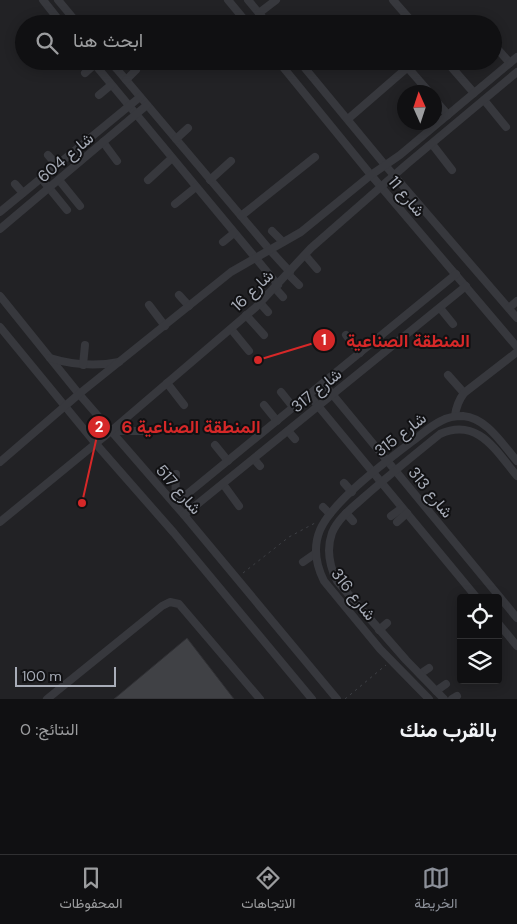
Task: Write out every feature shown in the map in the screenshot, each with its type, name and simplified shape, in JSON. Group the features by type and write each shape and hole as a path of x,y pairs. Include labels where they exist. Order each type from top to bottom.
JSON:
{"street":[{"path":"43,0 55,15"},
{"path":"58,0 70,15"},
{"path":"228,0 240,15"},
{"path":"248,0 259,13 276,0"},
{"path":"393,0 406,15"},
{"path":"502,54 510,63"},
{"name":"شارع 16","path":"502,70 517,57"},
{"path":"85,73 88,70"},
{"path":"99,70 255,257 283,297"},
{"path":"118,70 299,285"},
{"path":"126,80 136,70"},
{"name":"شارع 11","path":"285,70 371,175 517,347"},
{"name":"شارع 11","path":"307,70 394,176 517,318"},
{"path":"348,119 399,70"},
{"path":"410,70 423,85"},
{"path":"454,70 474,93"},
{"name":"شارع 16","path":"0,462 79,394 231,272 301,232 502,70"},
{"name":"شارع 16","path":"0,522 167,383 179,378 193,367 211,351 222,336 276,287 305,255 394,176 517,72"},
{"path":"99,95 111,85"},
{"name":"شارع 604","path":"0,212 140,97"},
{"path":"484,100 506,127"},
{"name":"شارع 604","path":"0,230 147,105"},
{"path":"442,108 448,114"},
{"path":"160,144 188,128"},
{"path":"103,142 117,161"},
{"path":"432,144 452,170"},
{"path":"48,154 57,165"},
{"path":"241,216 315,157"},
{"path":"148,180 172,158"},
{"path":"210,180 231,161"},
{"path":"41,178 67,210"},
{"path":"59,180 80,206"},
{"path":"15,184 23,193"},
{"path":"175,204 196,187"},
{"path":"272,231 283,242"},
{"path":"223,242 234,233"},
{"path":"305,255 317,269"},
{"name":"شارع 317","path":"175,504 228,461 241,445 265,425 277,421 294,408 340,369 355,353 456,274"},
{"name":"شارع 317","path":"184,515 466,286"},
{"path":"179,295 189,306"},
{"name":"شارع 517","path":"0,296 79,394 175,504 337,699"},
{"path":"509,308 517,301"},
{"path":"260,303 268,312"},
{"path":"149,305 165,326"},
{"path":"440,308 453,324"},
{"path":"246,315 264,335"},
{"name":"شارع 517","path":"0,326 96,444 174,533 312,699"},
{"path":"231,328 249,350"},
{"path":"346,335 355,353"},
{"path":"222,336 228,344"},
{"path":"84,345 84,366"},
{"path":"517,352 464,393 459,400 455,416 464,416 480,421 487,426 517,461"},
{"path":"50,358 84,366 96,366 120,361"},
{"path":"334,363 340,369"},
{"path":"448,375 464,393"},
{"name":"شارع 313","path":"312,380 333,394 517,618"},
{"path":"167,383 184,405"},
{"path":"281,392 294,408"},
{"name":"شارع 313","path":"309,395 423,533 451,571 473,594"},
{"path":"264,405 277,421"},
{"name":"شارع 315","path":"373,473 439,422 455,416"},
{"name":"شارع 315","path":"381,482 440,434 458,428 476,432 484,437 517,476"},
{"path":"366,434 373,429"},
{"path":"288,430 295,439"},
{"path":"111,431 143,431"},
{"path":"278,439 284,446"},
{"path":"495,450 502,444"},
{"path":"215,445 228,461"},
{"path":"257,456 263,464"},
{"path":"241,469 247,477"},
{"name":"شارع 316","path":"373,473 352,492 338,500 320,531 316,553 320,572 328,591 378,651 391,661 397,672 414,689 428,699"},
{"path":"175,504 176,474"},
{"name":"شارع 316","path":"381,482 339,520 329,544 329,557 332,569 337,581 352,598 368,610 380,630 391,643 444,699"},
{"path":"344,483 352,492"},
{"path":"223,484 239,506"},
{"path":"323,507 328,517"},
{"path":"394,519 404,511"},
{"path":"346,513 353,521"},
{"path":"416,538 423,533"},
{"path":"302,562 316,553"},
{"path":"312,578 320,572 332,569"},
{"path":"337,581 344,575"},
{"path":"352,598 360,592"},
{"path":"47,699 162,606 170,602 180,604 260,699"},
{"path":"380,630 387,622"},
{"path":"502,628 517,646"},
{"path":"378,651 391,643 401,640"},
{"path":"406,660 413,654"},
{"path":"420,674 429,668"},
{"path":"436,691 446,684"}],"path":[{"path":"236,578 289,537 313,523 328,517"},
{"path":"344,699 391,661"}],"shaded area":[{"path":"0,0 517,0 517,699 0,699"}],"building":[{"path":"187,638 234,699 114,699"}],"place":[{"name":"المنطقة الصناعية","path":"258,360"},
{"name":"المنطقة الصناعية 6","path":"82,503"}]}
